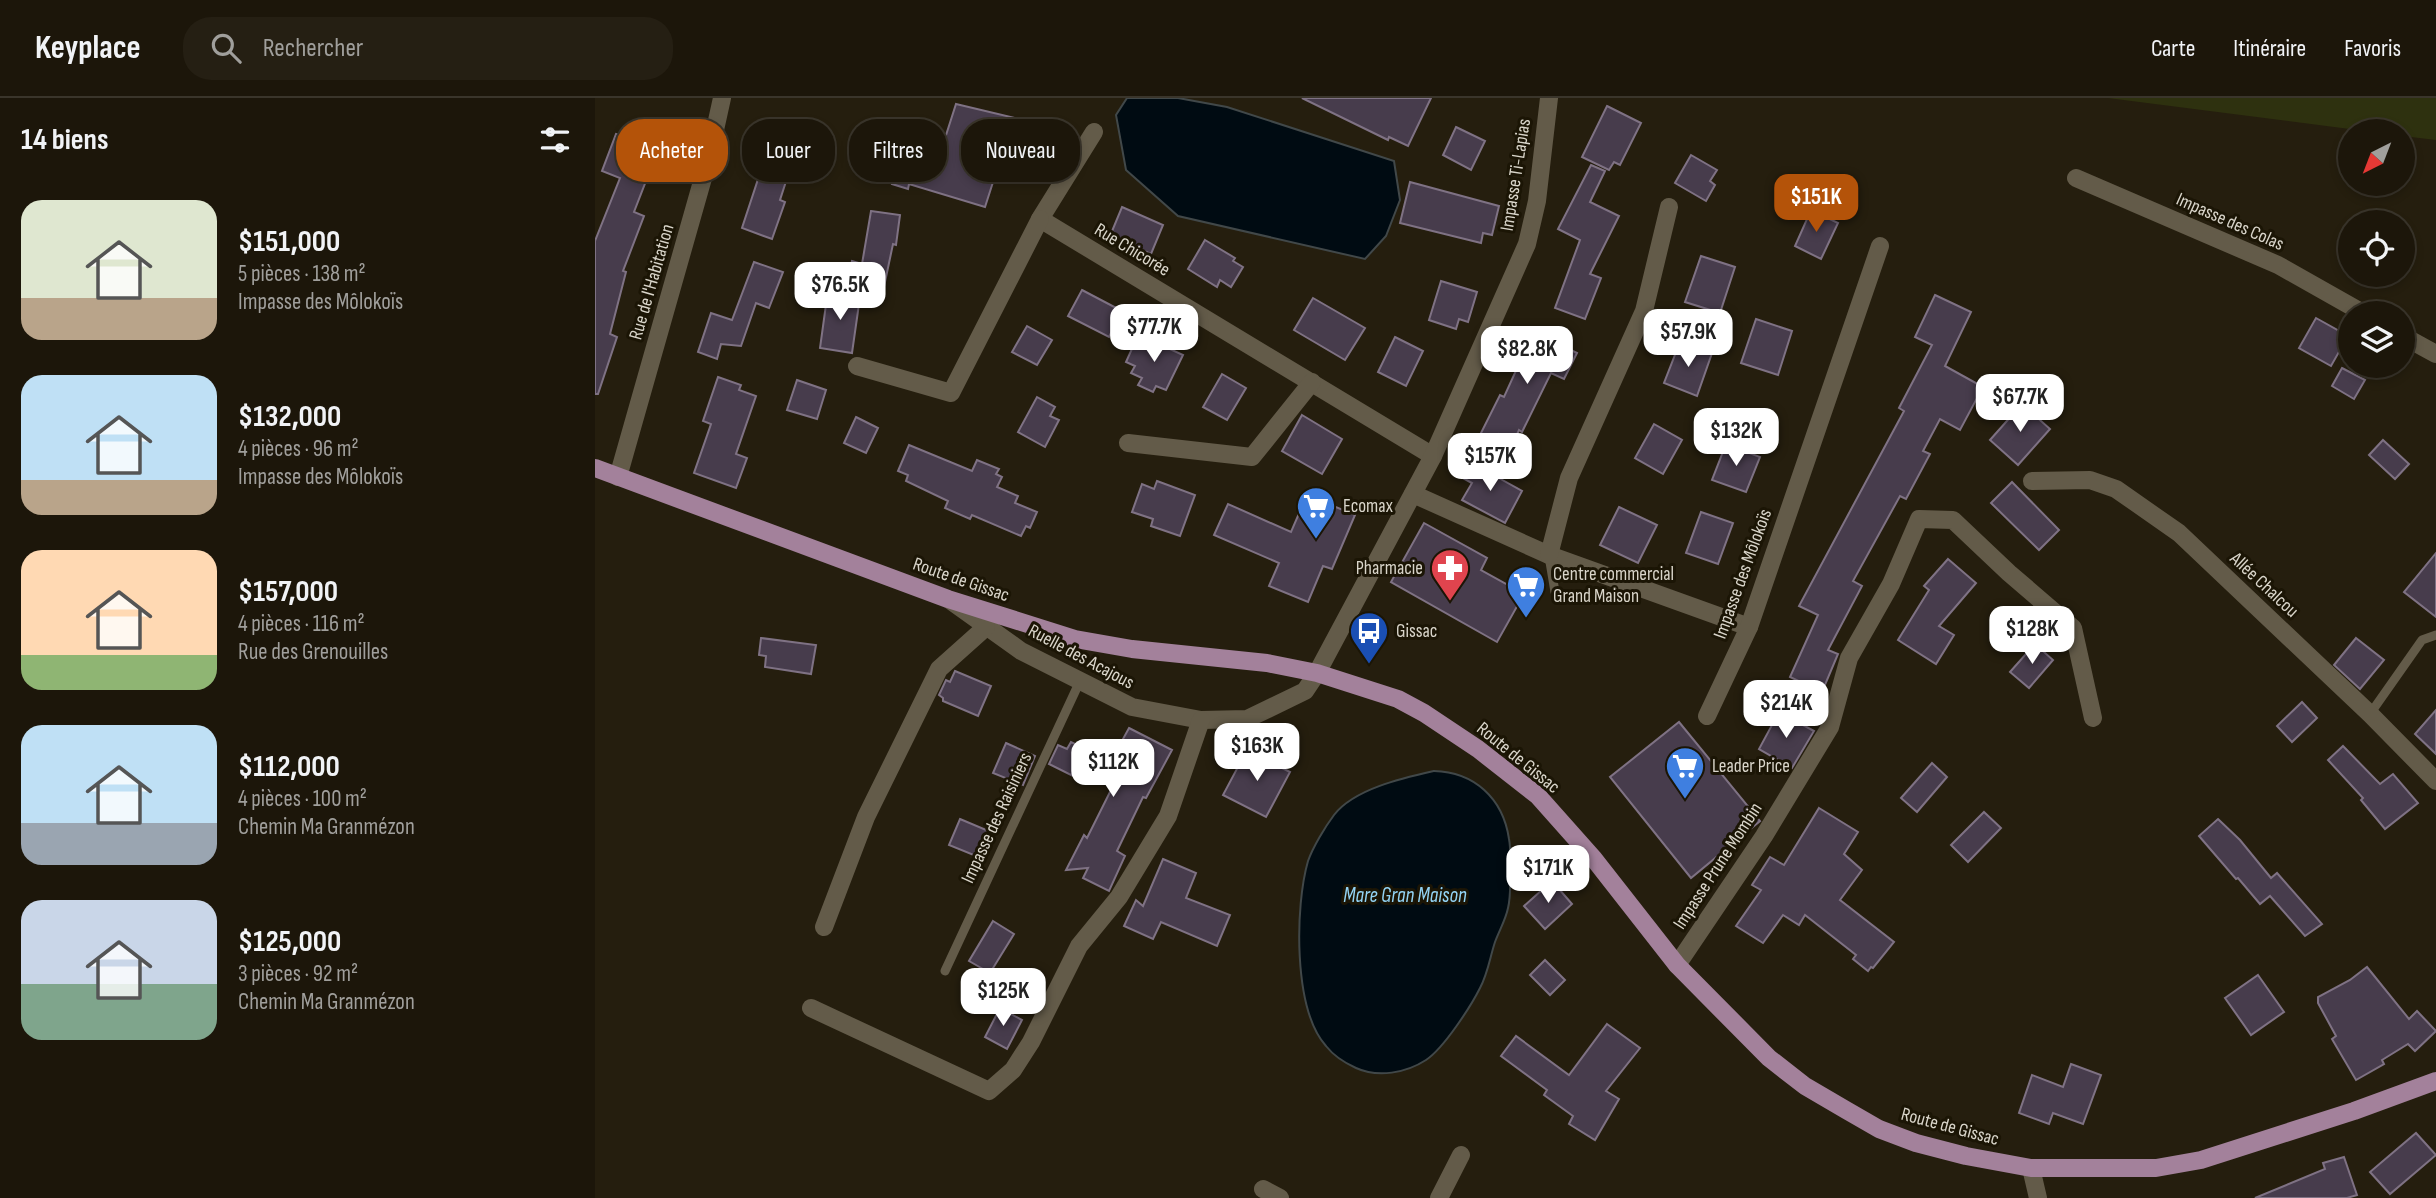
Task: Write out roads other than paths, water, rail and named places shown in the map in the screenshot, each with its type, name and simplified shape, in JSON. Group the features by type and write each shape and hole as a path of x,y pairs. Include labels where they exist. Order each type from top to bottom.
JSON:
{"main road":[{"name":"Route de Gissac","path":"595,468 948,599 1075,639 1132,649 1268,663 1317,673 1398,699 1478,749 1528,788 1594,859 1677,965 1769,1058 1805,1086 1846,1110 1879,1129 1916,1143 2031,1168 2156,1168 2201,1160 2354,1111 2436,1081"}],"street":[{"name":"Rue de l'Habitation","path":"618,477 709,157 722,98"},
{"name":"Impasse Ti-Lapias","path":"1317,673 1433,456 1527,244 1537,201 1549,98"},
{"path":"857,366 951,393 1039,219 1094,132"},
{"name":"Impasse des Colas","path":"2076,178 2278,265 2342,301"},
{"path":"1549,555 1569,478 1644,311 1669,207"},
{"name":"Rue Chicorée","path":"1039,219 1433,456"},
{"name":"Impasse des Môlokoïs","path":"1707,716 1749,627 1879,246"},
{"path":"2415,343 2436,354"},
{"path":"1128,443 1252,457 1312,383"},
{"name":"Allée Chalcou","path":"2032,481 2090,480 2116,489 2179,533 2370,714 2436,781"},
{"path":"1413,494 1549,555 1749,627"},
{"name":"Impasse Prune Mombin","path":"1677,965 1764,836 1830,727 1849,658 1891,584 1919,519 1953,520 2073,628 2094,718"},
{"name":"Ruelle des Acajous","path":"948,599 1021,651 1132,707 1201,720 1247,719 1305,691 1317,673"},
{"path":"824,927 866,817 933,679 939,669 986,627"},
{"path":"811,1008 989,1091 1013,1070 1031,1042 1079,946 1119,897 1168,816 1201,720"},
{"path":"1439,1198 1461,1155"},
{"path":"2031,1168 2038,1198"},
{"path":"1262,1189 1280,1198"}],"lane":[{"path":"1549,555 1555,592"},
{"path":"2370,714 2422,640 2436,635"},
{"name":"Impasse des Raisiniers","path":"945,971 1080,681"}],"water":[{"path":"1127,98 1178,98 1227,107 1394,161 1400,200 1386,236 1365,259 1178,216 1126,170 1116,115"},
{"name":"Mare Gran Maison","path":"1434,771 1462,776 1474,782 1493,800 1500,811 1506,824 1510,847 1510,899 1480,988 1449,1037 1426,1060 1410,1068 1392,1073 1373,1073 1356,1068 1336,1056 1315,1029 1307,1008 1302,983 1299,930 1304,880 1308,861 1323,831 1343,806 1366,791"}],"place":[{"name":"Ecomax","path":"1316,540"},
{"name":"Pharmacie","path":"1450,602"},
{"name":"Centre commercial Grand Maison","path":"1526,619"},
{"name":"Gissac","path":"1369,665"},
{"name":"Leader Price","path":"1685,800"}]}
